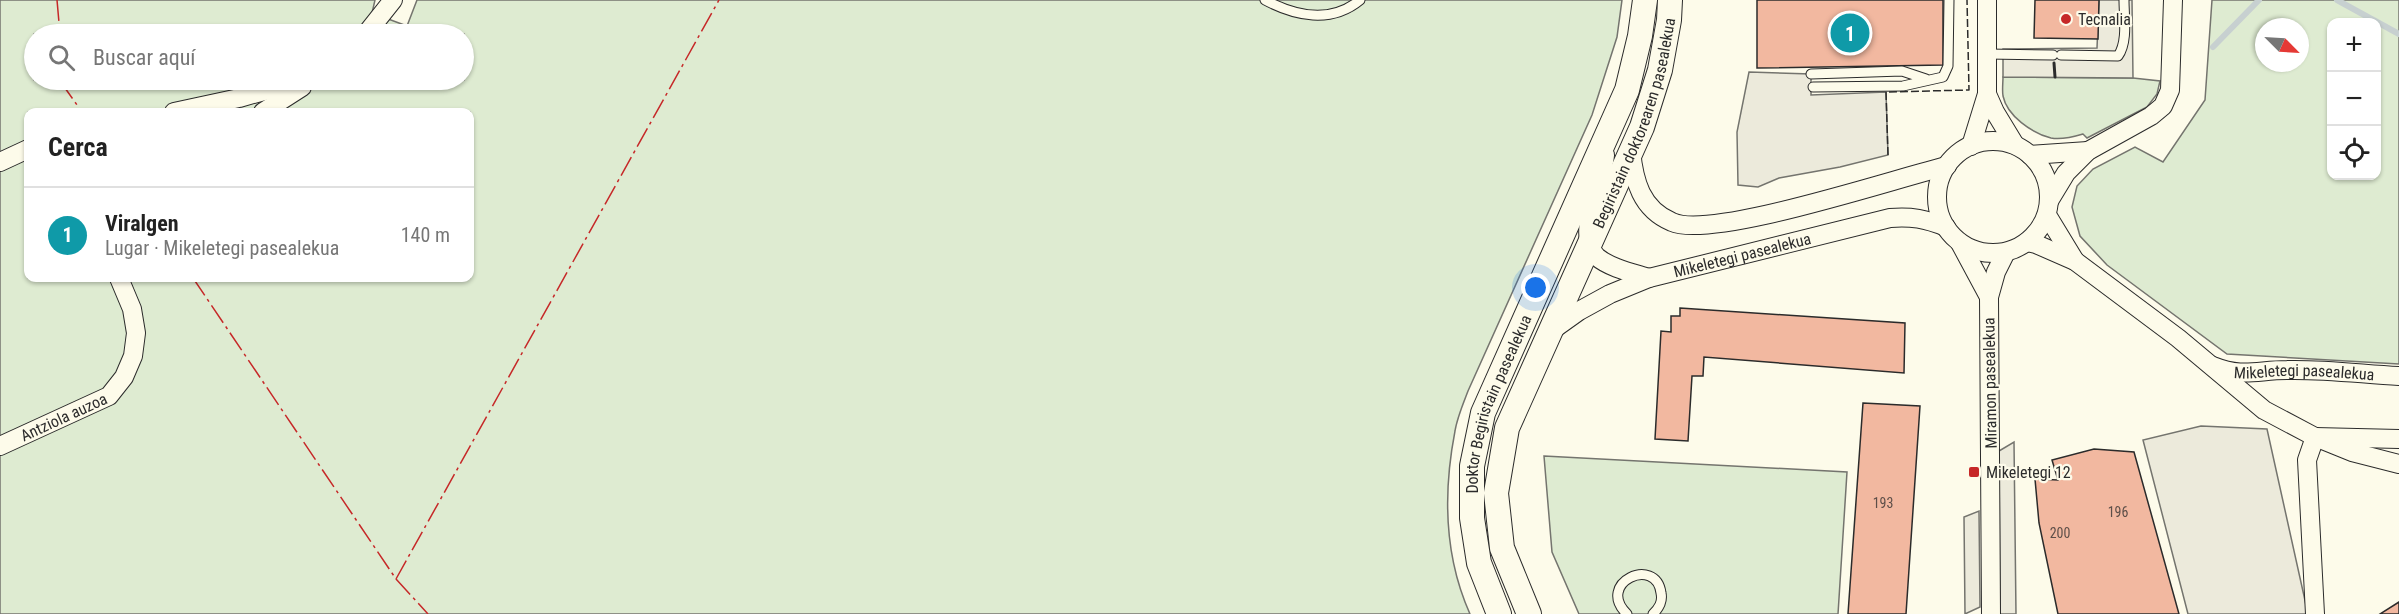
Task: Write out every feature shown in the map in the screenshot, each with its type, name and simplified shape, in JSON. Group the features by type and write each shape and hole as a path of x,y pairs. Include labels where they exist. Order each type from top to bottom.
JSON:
{"main road":[{"name":"Doktor Begiristain pasealekua","path":"1500,614 1479,563 1472,518 1472,466 1483,412 1627,90 1640,36 1645,0"},
{"name":"Begiristain doktorearen pasealekua","path":"1589,244 1642,128 1660,70 1669,20 1670,0"},
{"name":"Doktor Begiristain pasealekua","path":"1529,614 1502,548 1496,493 1507,428 1589,244"}],"street":[{"path":"374,24 393,0"},
{"path":"1971,146 1987,94 1987,0"},
{"path":"2088,151 2022,150 2000,142 1985,142 1971,146 1958,154 1947,166 1940,180 1937,197 1946,227 1960,243 1974,250 1990,253 2006,252 2027,242 2039,230 2066,172 2088,151 2151,116 2163,106 2170,90 2173,0"},
{"path":"193,108 267,90"},
{"path":"269,108 298,90"},
{"path":"1987,94 1995,112 2022,150 2041,168 2048,184 2048,208"},
{"name":"Doktor Begiristain pasealekua","path":"1589,244 1590,209 1604,168 1607,135"},
{"path":"0,162 24,151"},
{"name":"Mikeletegi pasealekua","path":"1631,151 1634,175 1640,193 1649,207 1672,222 1690,226 1711,225 1775,212 1947,166"},
{"name":"Mikeletegi pasealekua","path":"2048,208 2075,261"},
{"name":"Mikeletegi pasealekua","path":"1549,332 1600,300 1649,278 1905,216 1924,218 1946,227"},
{"name":"Mikeletegi pasealekua","path":"2027,242 2036,243 2075,261 2209,364 2264,410 2315,437 2352,452 2399,464"},
{"name":"Miramon pasealekua","path":"1960,243 1989,297"},
{"path":"1589,244 1598,257 1649,278"},
{"name":"Miramon pasealekua","path":"1991,614 1989,297 1996,272 2006,252"},
{"name":"Antziola auzoa","path":"0,446 109,396 124,377 133,356 136,333 132,309 121,282"},
{"name":"Mikeletegi pasealekua","path":"2209,364 2229,372 2243,374 2288,370 2399,376"},
{"path":"2315,437 2307,460 2315,614"},
{"name":"Mikeletegi pasealekua","path":"2315,437 2399,440"}],"lane":[{"path":"1265,0 1301,15 1322,16 1342,11 1360,0"},
{"path":"1813,87 1903,86 1943,76 1948,66 1949,0"},
{"path":"1987,54 2118,56 2124,39 2124,0"},
{"path":"1811,74 1902,71 1926,79"},
{"path":"1627,614 1621,608 1618,594 1624,581 1637,574 1652,578 1661,589 1661,603 1653,614"}],"green space":[{"path":"0,0 375,0 372,13 402,24 24,24 24,90 474,90 474,24 408,24 417,0 1622,0 1617,37 1592,115 1468,391 1456,426 1449,478 1448,524 1455,570 1470,614 0,614"},
{"path":"2212,0 2399,0 2399,364 2227,354 2107,265 2080,236 2072,207 2077,186 2093,169 2135,147 2163,162 2205,100"},
{"path":"2003,77 2133,78 2160,81 2157,94 2147,107 2087,138 2083,134 2059,139 2036,132 2015,117 2005,103"},
{"path":"1544,456 1847,472 1838,614 1579,614 1552,552"}],"shaded area":[{"path":"2099,0 2132,0 2133,78 2003,77 2003,49 2097,48"},
{"path":"1749,72 1811,74 1811,95 1886,92 1888,155 1840,167 1779,178 1758,187 1738,185 1737,132"},
{"path":"2201,426 2267,429 2308,614 2188,614 2143,440"},
{"path":"2014,442 2016,614 2000,614 1999,451"},
{"path":"1979,511 1980,607 1965,614 1964,517"}],"building":[{"path":"1757,0 1943,0 1943,65 1757,68"},
{"name":"Tecnalia","path":"2035,0 2099,0 2098,39 2034,38"},
{"path":"1680,308 1905,323 1904,373 1704,357 1703,376 1692,376 1688,441 1655,439 1661,331 1671,332 1671,316 1680,316"},
{"path":"1863,403 1920,406 1906,614 1848,614"},
{"path":"2094,449 2134,452 2179,614 2058,614 2039,523 2035,479 2058,480 2052,460"},
{"path":"2399,602 2399,614 2380,614"}],"waterway":[{"path":"2213,47 2259,0"},
{"path":"2337,0 2399,34"}],"fence":[{"path":"1888,155 1886,92 1969,90 1967,0"}],"wall":[{"path":"2054,63 2055,77"}],"power":[{"path":"57,0 59,24"},
{"path":"396,579 719,0"},
{"path":"66,90 79,108"},
{"path":"196,282 396,579 428,614"}],"place":[{"name":"Tecnalia","path":"2066,19"},
{"name":"Viralgen","path":"1850,33"},
{"name":"Mikeletegi 12","path":"1974,472"}]}
